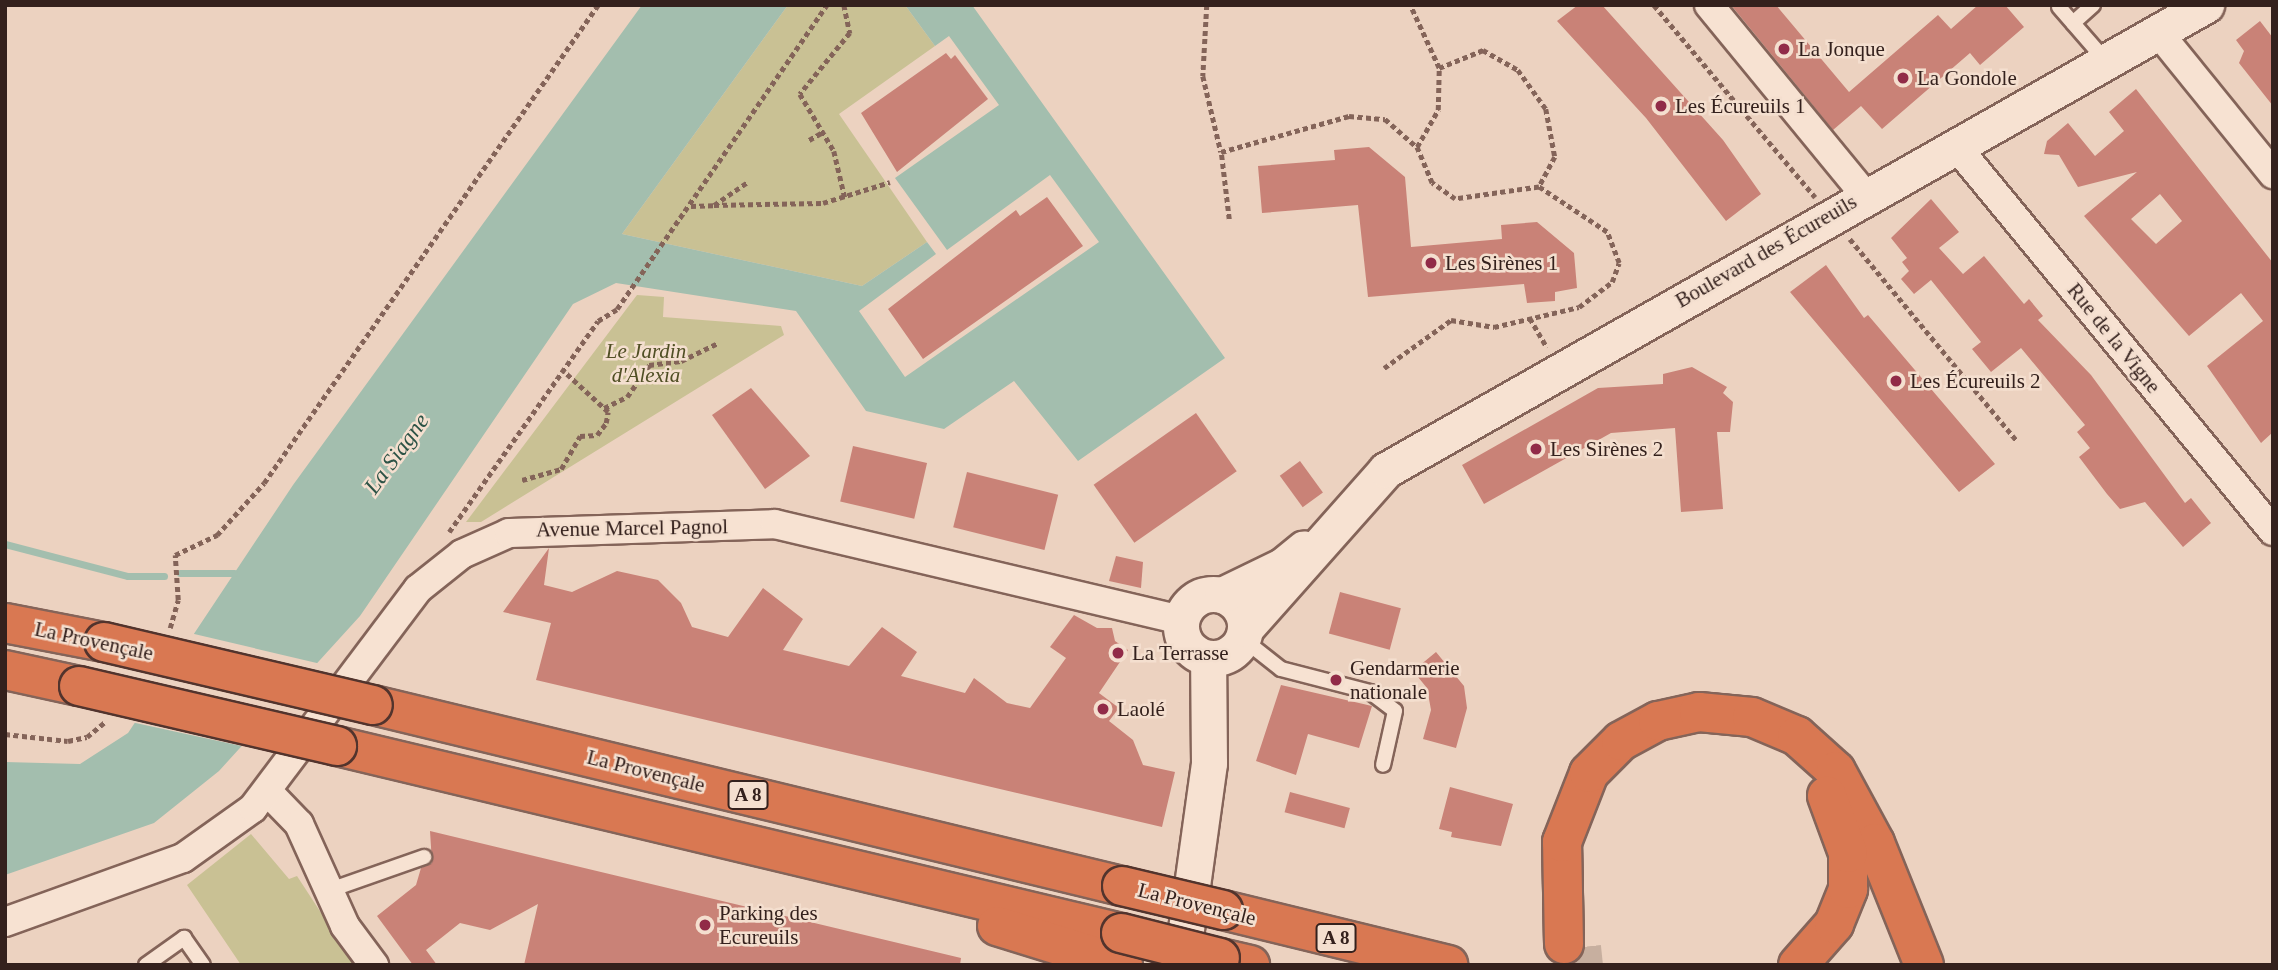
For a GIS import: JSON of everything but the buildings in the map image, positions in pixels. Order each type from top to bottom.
[{"type":"highway","name":"La Provençale","points":[[5,623],[104,642],[373,705],[1448,965]]},
{"type":"highway","name":"A 8","points":[[5,670],[79,685],[863,870],[1122,949],[1235,961]]},
{"type":"highway","points":[[1798,965],[1834,924],[1848,889],[1838,815],[1817,778],[1783,753],[1745,735],[1700,730],[1663,738],[1632,755],[1587,813],[1573,945],[1562,842],[1589,773],[1621,741],[1658,721],[1699,712],[1752,717],[1797,736],[1836,771],[1875,843],[1924,965]]},
{"type":"street","points":[[1710,5],[1865,195]]},
{"type":"street","name":"Boulevard des Écureuils","points":[[1244,634],[1342,517],[1386,470],[1865,195],[2206,5]]},
{"type":"street","points":[[2158,32],[2273,174]]},
{"type":"street","name":"Rue de la Vigne","points":[[1955,145],[2273,530]]},
{"type":"street","name":"Boulevard des Écureuils","points":[[1222,595],[1282,566],[1342,517]]},
{"type":"street","name":"Avenue Marcel Pagnol","points":[[5,922],[183,858],[269,793],[418,589],[462,554],[528,529],[775,524],[1182,620]]},
{"type":"street","points":[[1222,595],[1241,608],[1244,634],[1228,655],[1208,658],[1185,640],[1182,620],[1198,597],[1222,595]]},
{"type":"street","points":[[1181,965],[1209,762],[1208,658]]},
{"type":"street","points":[[269,793],[299,824],[327,891],[374,965]]},
{"type":"lane","points":[[2073,23],[2093,5]]},
{"type":"lane","points":[[2059,7],[2106,61]]},
{"type":"lane","points":[[1244,634],[1281,669],[1370,692],[1395,711],[1382,765]]},
{"type":"lane","points":[[327,891],[424,857]]},
{"type":"lane","points":[[146,965],[184,938],[203,965]]},
{"type":"path","points":[[167,632],[178,600],[175,555],[217,535],[264,483],[598,5]]},
{"type":"path","points":[[439,543],[562,370],[628,292],[827,5]]},
{"type":"path","points":[[844,5],[850,33],[800,94],[821,133],[834,150],[845,198]]},
{"type":"path","points":[[1207,5],[1203,76],[1221,152],[1229,219]]},
{"type":"path","points":[[1410,5],[1439,68],[1438,110],[1417,147]]},
{"type":"path","points":[[1439,68],[1483,50],[1518,70],[1546,109],[1555,157],[1539,187]]},
{"type":"path","points":[[1221,152],[1349,116],[1385,119],[1417,147],[1432,183],[1455,199],[1539,187],[1607,232],[1619,263],[1612,282],[1579,307],[1494,327],[1451,320],[1384,368]]},
{"type":"path","points":[[809,140],[821,133]]},
{"type":"path","points":[[714,205],[749,181]]},
{"type":"path","points":[[690,206],[780,206],[845,198],[890,182]]},
{"type":"path","points":[[1530,318],[1560,369]]},
{"type":"path","points":[[604,408],[627,397],[649,365],[681,361],[718,343]]},
{"type":"path","points":[[522,480],[561,469],[580,436],[597,435],[606,423],[604,408],[562,370]]},
{"type":"path","points":[[5,734],[68,741],[87,737],[110,716]]},
{"type":"green space","points":[[788,5],[905,5],[935,46],[839,114],[927,242],[862,286],[622,234]]},
{"type":"green space","name":"Le Jardin d'Alexia","points":[[637,295],[664,297],[663,317],[781,326],[784,335],[481,522],[466,522]]},
{"type":"green space","points":[[251,834],[289,879],[297,876],[355,965],[241,965],[187,885]]},
{"type":"water","name":"La Siagne","points":[[642,5],[788,5],[622,234],[862,286],[927,242],[936,254],[859,311],[905,377],[1099,242],[1050,175],[947,250],[895,178],[999,105],[949,36],[935,46],[905,5],[972,5],[1225,358],[1078,461],[1014,381],[944,429],[866,411],[796,311],[616,283],[573,304],[360,616],[219,771],[154,823],[5,875],[5,762],[80,764],[128,733],[293,485]]},
{"type":"pier","points":[[190,633],[321,664],[246,747],[131,722]]},
{"type":"waterway","points":[[5,544],[128,576],[164,576]]},
{"type":"waterway","points":[[180,573],[234,573]]},
{"type":"tunnel","points":[[1582,947],[1584,965]]},
{"type":"place","name":"La Jonque","points":[[1784,49]]},
{"type":"place","name":"La Gondole","points":[[1903,78]]},
{"type":"place","name":"Les Écureuils 1","points":[[1661,106]]},
{"type":"place","name":"Les Sirènes 1","points":[[1431,263]]},
{"type":"place","name":"Les Écureuils 2","points":[[1896,381]]},
{"type":"place","name":"Les Sirènes 2","points":[[1536,449]]},
{"type":"place","name":"La Terrasse","points":[[1118,653]]},
{"type":"place","name":"Gendarmerie nationale","points":[[1336,680]]},
{"type":"place","name":"Laolé","points":[[1103,709]]},
{"type":"place","name":"Parking des Ecureuils","points":[[705,925]]}]
